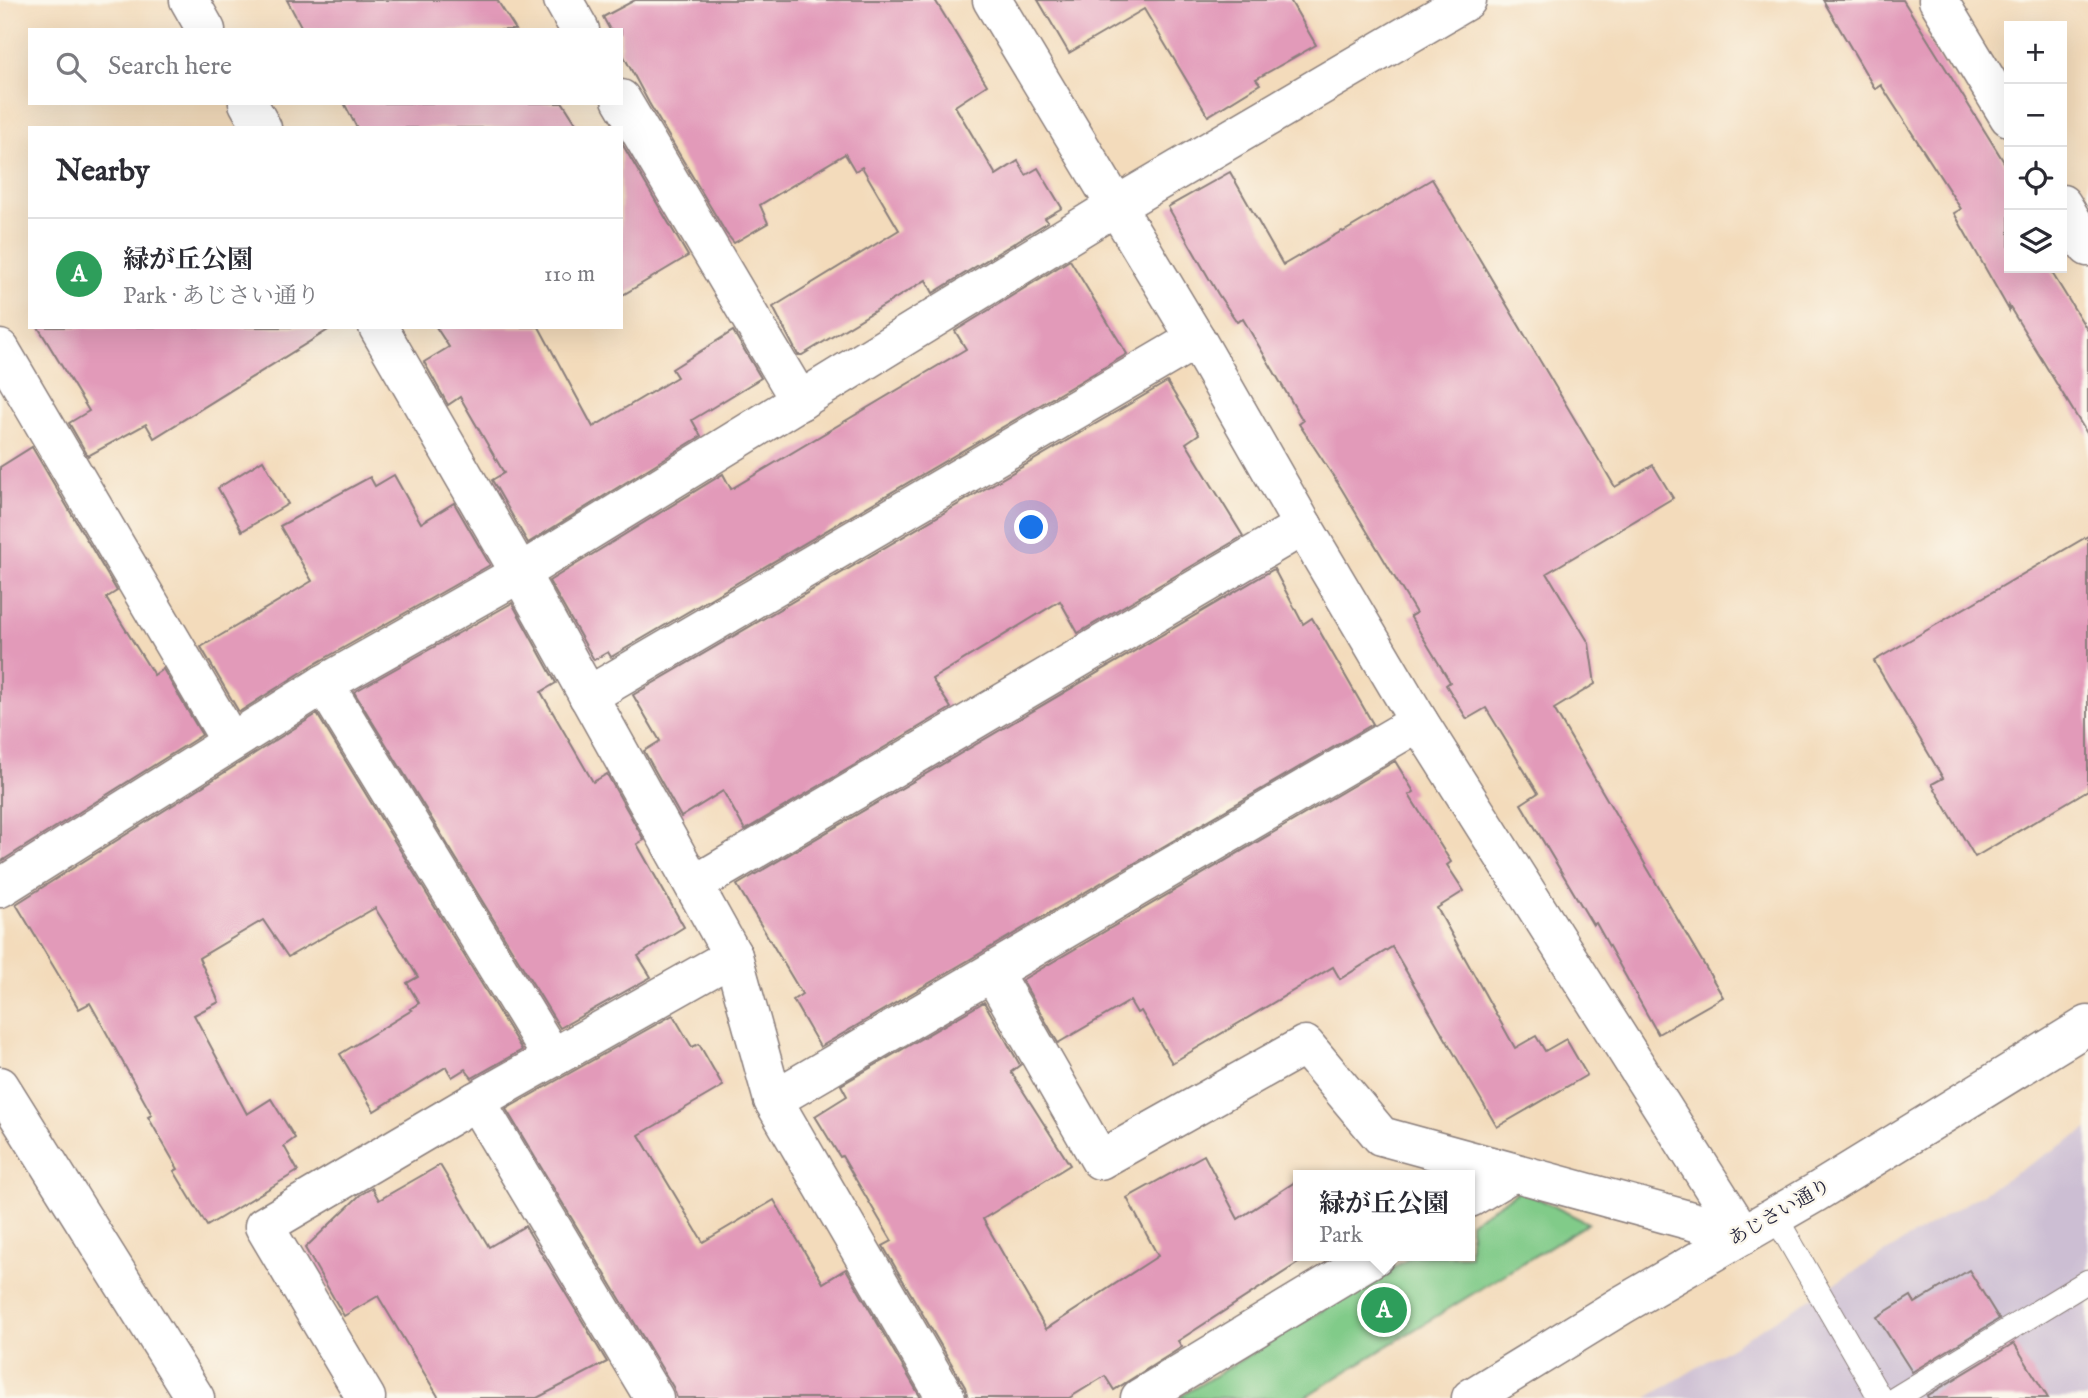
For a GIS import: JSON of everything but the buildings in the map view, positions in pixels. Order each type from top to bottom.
[{"type":"street","points":[[189,0],[205,28]]},
{"type":"street","points":[[563,0],[579,28]]},
{"type":"street","points":[[992,0],[1196,339],[1419,723],[1743,1235]]},
{"type":"street","points":[[0,888],[324,684],[520,573],[1116,206],[1467,0]]},
{"type":"street","points":[[1938,0],[2004,109]]},
{"type":"street","points":[[623,102],[800,401]]},
{"type":"street","points":[[249,105],[261,126]]},
{"type":"street","points":[[2067,201],[2088,189]]},
{"type":"street","points":[[2066,210],[2088,247]]},
{"type":"street","points":[[379,329],[520,573],[733,956],[773,1100],[946,1398]]},
{"type":"street","points":[[588,696],[1196,339]]},
{"type":"street","points":[[0,349],[231,742]]},
{"type":"street","points":[[694,885],[1303,526]]},
{"type":"street","points":[[324,684],[552,1058]]},
{"type":"street","points":[[773,1100],[1419,723]]},
{"type":"street","points":[[366,1398],[264,1226],[476,1101],[733,956]]},
{"type":"street","points":[[993,974],[1100,1160],[1305,1045],[1381,1136],[1743,1235]]},
{"type":"street","name":"あじさい通り","points":[[1471,1398],[2088,1026]]},
{"type":"street","points":[[0,1086],[195,1398]]},
{"type":"street","points":[[476,1101],[654,1398]]},
{"type":"street","points":[[1475,1195],[1512,1173]]},
{"type":"street","points":[[1140,1398],[1367,1261]]},
{"type":"lane","points":[[1775,1216],[1880,1398]]},
{"type":"lane","points":[[1896,1398],[2088,1281]]},
{"type":"shaded area","points":[[2088,1129],[2088,1398],[1647,1398]]},
{"type":"green space","points":[[1521,1190],[1588,1223],[1303,1398],[1178,1398],[1405,1261],[1475,1261],[1475,1219]]},
{"type":"place","name":"緑が丘公園","points":[[1384,1310]]}]
